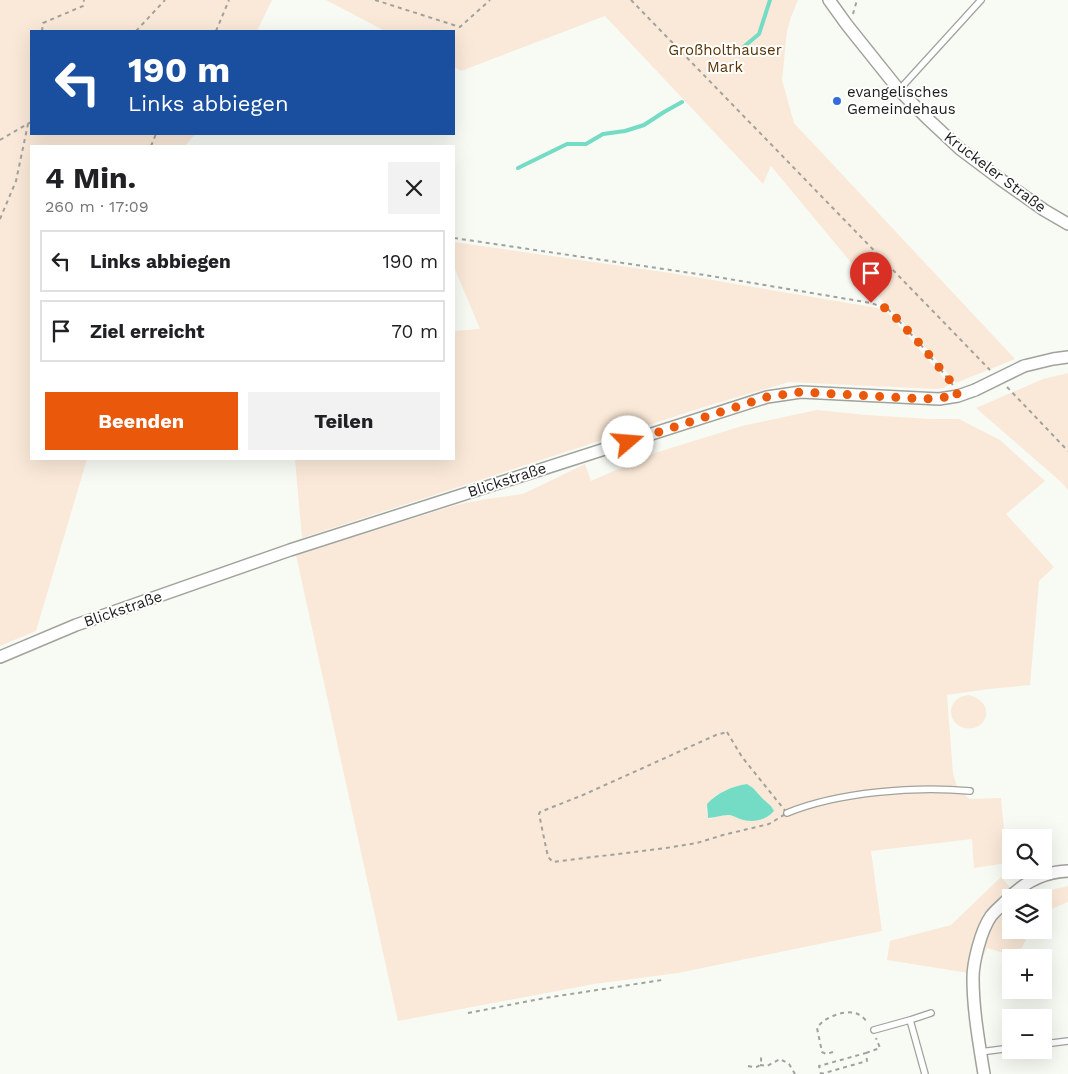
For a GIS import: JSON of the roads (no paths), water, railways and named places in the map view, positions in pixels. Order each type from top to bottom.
[{"type":"street","name":"Kruckeler Straße","points":[[829,0],[899,90],[929,120],[960,148],[1044,210],[1068,224]]},
{"type":"street","name":"Blickstraße","points":[[0,657],[76,625],[290,550],[767,397],[801,392],[925,399],[958,396],[975,390],[1024,366],[1068,357]]},
{"type":"street","points":[[984,1074],[976,1023],[973,978],[982,936],[992,916],[1023,884],[1052,873],[1068,871]]},
{"type":"lane","points":[[899,90],[981,0]]},
{"type":"lane","points":[[787,813],[802,807],[841,798],[879,792],[950,789],[970,791]]},
{"type":"lane","points":[[874,1030],[931,1013]]},
{"type":"lane","points":[[910,1020],[925,1074]]},
{"type":"lane","points":[[1052,1043],[1068,1041]]},
{"type":"lane","points":[[980,1052],[1002,1049]]},
{"type":"waterway","points":[[741,49],[759,34],[770,0]]},
{"type":"waterway","points":[[518,168],[567,144],[586,144],[603,134],[625,131],[644,125],[682,102]]},
{"type":"place","name":"evangelisches Gemeindehaus","points":[[837,101]]},
{"type":"park label","name":"Großholthauser Mark","points":[[725,58]]}]
